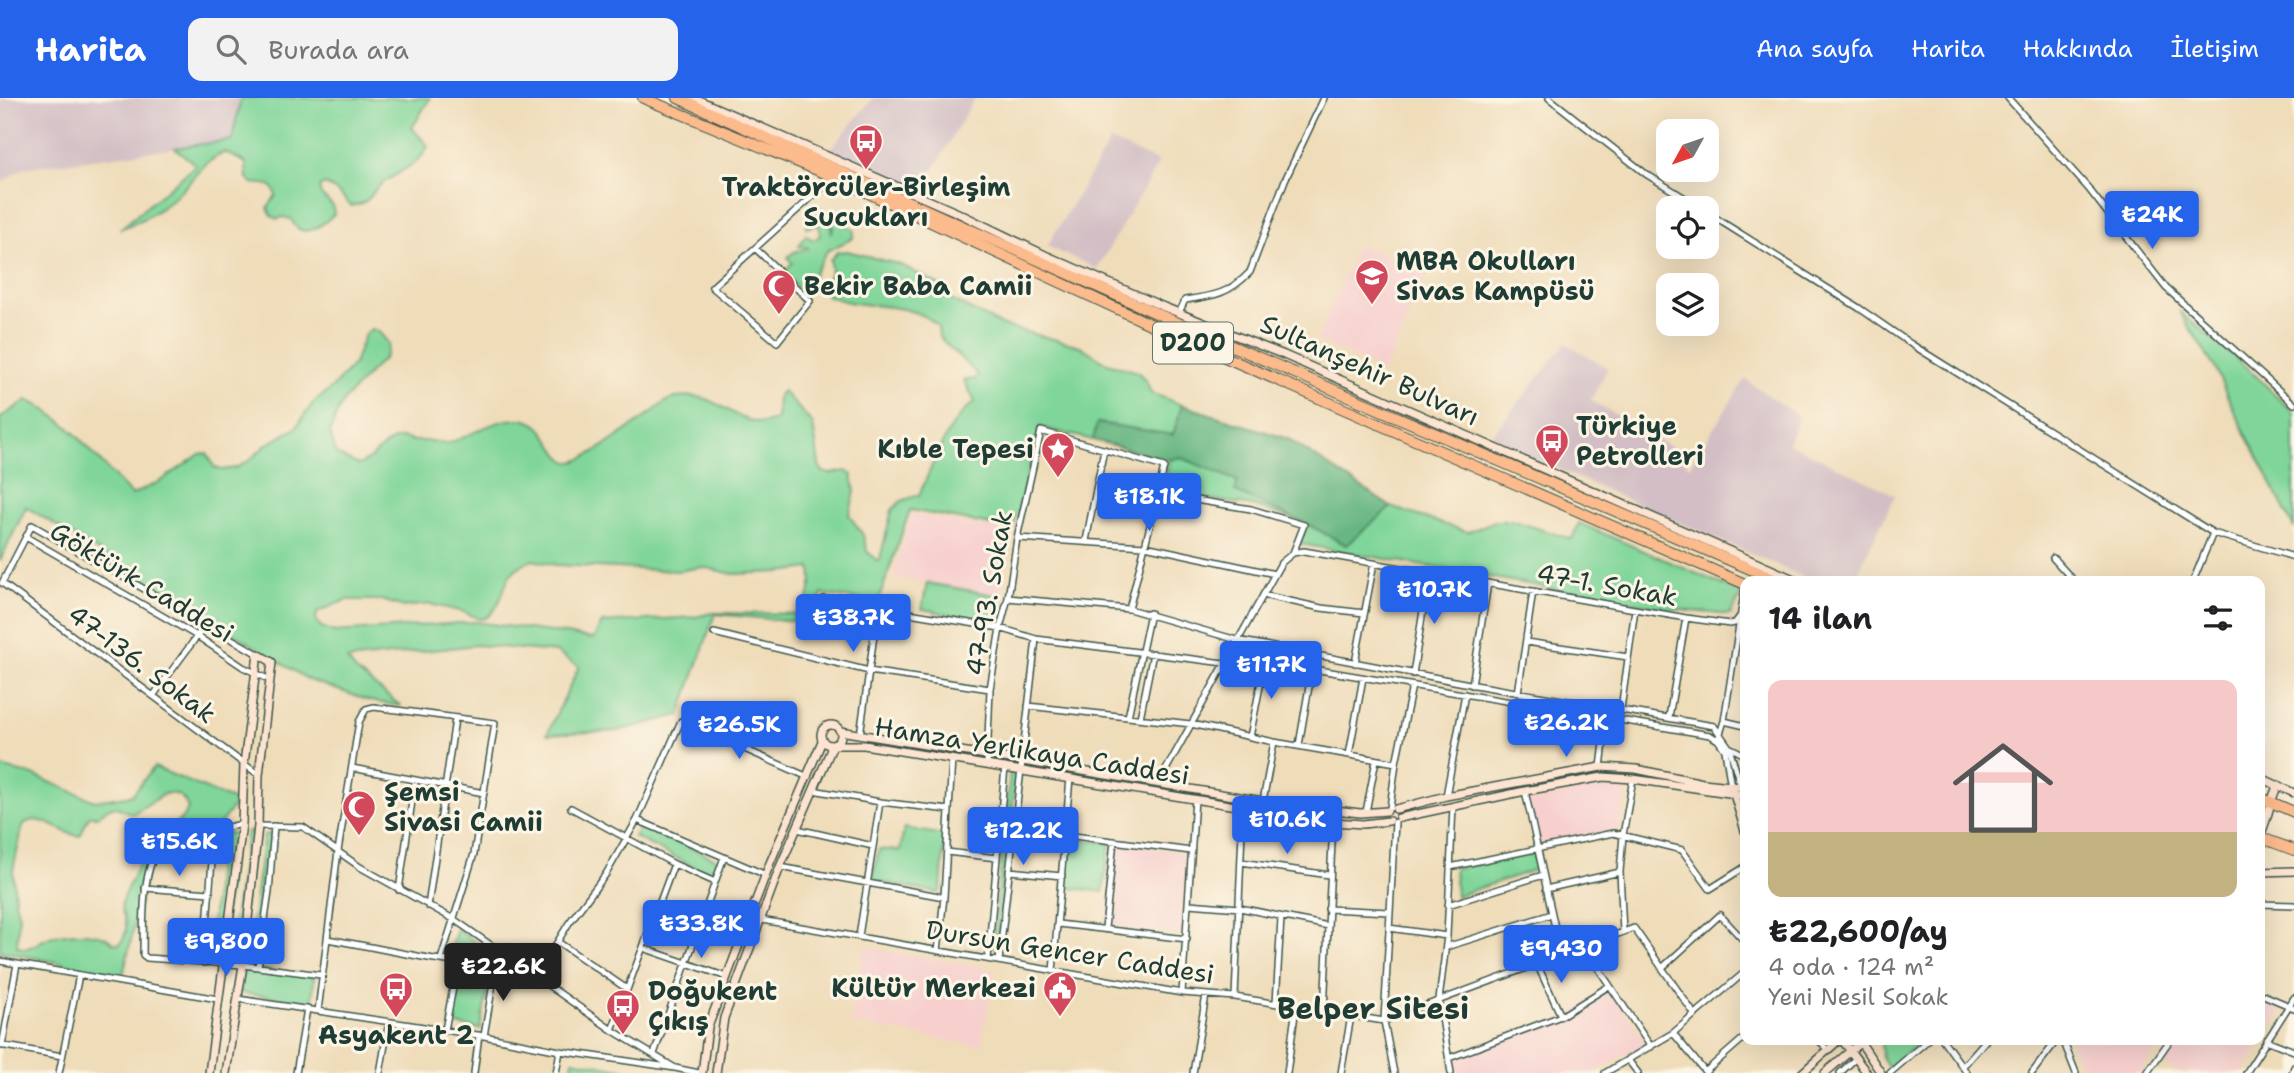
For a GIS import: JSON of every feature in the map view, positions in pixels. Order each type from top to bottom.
[{"type":"highway","name":"Sultanşehir Bulvarı","points":[[643,98],[834,177],[1165,331],[1740,584]]},
{"type":"highway","name":"Sultanşehir Bulvarı","points":[[678,98],[1169,319],[1766,576]]},
{"type":"highway","points":[[2265,800],[2294,812]]},
{"type":"highway","points":[[2265,839],[2294,850]]},
{"type":"street","name":"Sultanşehir Bulvarı","points":[[694,98],[958,213],[1045,255],[1296,360],[1787,576]]},
{"type":"street","points":[[1179,313],[1185,300],[1219,295],[1239,284],[1250,272],[1285,180],[1324,98]]},
{"type":"street","points":[[1549,98],[1646,174],[1682,196]]},
{"type":"street","points":[[2008,98],[2088,188],[2166,288],[2294,404]]},
{"type":"street","points":[[755,248],[810,301],[777,342],[712,287],[755,248],[834,177]]},
{"type":"street","points":[[1719,220],[2213,533],[2294,556]]},
{"type":"street","name":"47-93. Sokak","points":[[987,760],[990,689],[1000,628],[1041,431],[1104,449]]},
{"type":"street","points":[[1086,541],[1104,449],[1164,467],[1129,609]]},
{"type":"street","points":[[1158,494],[1251,509],[1304,525],[1293,553],[1281,563],[1158,784]]},
{"type":"street","name":"Göktürk Caddesi","points":[[32,525],[206,624],[272,662],[270,680],[26,537],[32,525]]},
{"type":"street","points":[[2195,576],[2213,533]]},
{"type":"street","name":"47-136. Sokak","points":[[26,537],[2,583],[260,775]]},
{"type":"street","points":[[1017,538],[1145,546],[1275,574]]},
{"type":"street","name":"47-1. Sokak","points":[[1293,553],[1304,551],[1686,618],[1730,624],[1740,619]]},
{"type":"street","points":[[2053,558],[2069,576]]},
{"type":"street","points":[[1354,663],[1374,564]]},
{"type":"street","points":[[1413,674],[1429,573]]},
{"type":"street","points":[[1472,685],[1488,583]]},
{"type":"street","points":[[1518,693],[1534,591]]},
{"type":"street","points":[[1264,595],[1321,608],[1364,613]]},
{"type":"street","points":[[1008,597],[1129,609],[1237,640],[1472,685],[1714,726],[1730,747],[1740,781]]},
{"type":"street","points":[[824,599],[1000,628],[1035,639],[1224,663]]},
{"type":"street","points":[[860,735],[878,607]]},
{"type":"street","points":[[1621,709],[1634,609]]},
{"type":"street","points":[[1128,717],[1150,613]]},
{"type":"street","points":[[1669,717],[1686,618]]},
{"type":"street","points":[[153,696],[206,624]]},
{"type":"street","points":[[713,633],[869,671],[990,689]]},
{"type":"street","points":[[1718,740],[1740,633]]},
{"type":"street","points":[[999,961],[1035,639]]},
{"type":"street","points":[[1526,642],[1628,657]]},
{"type":"street","points":[[209,1073],[242,824],[244,764],[258,653]]},
{"type":"street","points":[[1140,718],[1153,653]]},
{"type":"street","points":[[1230,653],[1710,735],[1718,740],[1725,750],[1732,791],[1740,816]]},
{"type":"street","points":[[1251,737],[1265,661]]},
{"type":"street","points":[[1299,746],[1312,669]]},
{"type":"street","points":[[1349,755],[1363,677]]},
{"type":"street","points":[[226,1073],[243,965],[270,680]]},
{"type":"street","points":[[1394,820],[1386,817],[1391,809],[1396,763],[1412,686]]},
{"type":"street","points":[[1446,796],[1465,694]]},
{"type":"street","points":[[1028,706],[1191,724],[1274,742],[1396,763]]},
{"type":"street","points":[[318,1011],[338,851],[359,722],[366,709],[374,707],[495,723],[474,854],[441,958]]},
{"type":"street","points":[[428,906],[455,719]]},
{"type":"street","points":[[1601,767],[1607,719]]},
{"type":"street","points":[[536,977],[569,923],[606,874],[627,838],[681,721],[808,778]]},
{"type":"street","points":[[1724,721],[1740,725]]},
{"type":"street","points":[[238,999],[445,1030],[700,1073],[708,1027],[727,977],[766,875],[808,778],[822,741],[820,733],[825,726],[833,724],[840,731],[840,738],[813,790],[759,921],[724,1018],[716,1073]]},
{"type":"street","name":"Hamza Yerlikaya Caddesi","points":[[840,731],[1022,766],[1263,801],[1366,812],[1601,767],[1636,769],[1732,791]]},
{"type":"street","points":[[822,741],[834,745]]},
{"type":"street","points":[[1263,801],[1274,742]]},
{"type":"street","name":"Hamza Yerlikaya Caddesi","points":[[834,745],[864,745],[952,758],[987,760],[1005,767],[1022,766],[1070,778],[1333,822],[1363,824],[1602,777],[1732,791],[1740,789]]},
{"type":"street","points":[[1730,747],[1740,752]]},
{"type":"street","points":[[938,951],[952,758]]},
{"type":"street","points":[[1366,812],[1376,760]]},
{"type":"street","points":[[988,959],[1005,767]]},
{"type":"street","points":[[352,768],[484,793]]},
{"type":"street","points":[[1054,971],[1070,778]]},
{"type":"street","points":[[1623,932],[1620,872],[1623,835],[1633,779]]},
{"type":"street","points":[[2265,780],[2294,793]]},
{"type":"street","points":[[399,890],[415,781]]},
{"type":"street","points":[[2265,824],[2270,802],[2278,785]]},
{"type":"street","points":[[813,790],[880,802],[949,810]]},
{"type":"street","points":[[1525,791],[1561,955]]},
{"type":"street","points":[[1182,993],[1195,799]]},
{"type":"street","points":[[859,936],[880,802]]},
{"type":"street","points":[[1451,1073],[1439,1000],[1447,936],[1453,806]]},
{"type":"street","points":[[1235,997],[1243,807]]},
{"type":"street","points":[[571,808],[674,864],[715,882]]},
{"type":"street","points":[[1391,809],[1399,813],[1394,820],[1384,1021],[1394,1073]]},
{"type":"street","points":[[637,820],[766,875]]},
{"type":"street","points":[[1324,1010],[1333,822]]},
{"type":"street","points":[[204,963],[214,836],[219,829],[242,824],[303,827],[399,890],[454,920],[612,1030],[676,1068]]},
{"type":"street","points":[[258,967],[269,892],[274,826]]},
{"type":"street","points":[[797,829],[873,846]]},
{"type":"street","points":[[1450,867],[1613,832],[1682,850],[1710,889],[1740,870]]},
{"type":"street","points":[[1066,835],[1191,851]]},
{"type":"street","points":[[1105,928],[1114,841]]},
{"type":"street","points":[[213,848],[162,844],[156,851],[145,888],[144,955],[147,958],[243,965],[321,975]]},
{"type":"street","points":[[947,852],[997,858]]},
{"type":"street","points":[[654,1054],[724,857]]},
{"type":"street","points":[[1241,862],[1329,875]]},
{"type":"street","points":[[612,1030],[674,864]]},
{"type":"street","points":[[780,867],[944,897]]},
{"type":"street","points":[[2265,872],[2294,870]]},
{"type":"street","points":[[1009,871],[1062,876]]},
{"type":"street","points":[[1546,889],[1620,872]]},
{"type":"street","points":[[1448,905],[1543,875]]},
{"type":"street","points":[[145,888],[210,893]]},
{"type":"street","points":[[1189,904],[1240,908],[1328,926]]},
{"type":"street","points":[[2265,904],[2294,905]]},
{"type":"street","points":[[1328,909],[1390,912]]},
{"type":"street","points":[[1446,947],[1552,914]]},
{"type":"street","points":[[1662,968],[1720,915],[1740,937]]},
{"type":"street","name":"Dursun Gencer Caddesi","points":[[750,918],[1182,993],[1235,997],[1384,1021]]},
{"type":"street","points":[[1276,1003],[1281,918]]},
{"type":"street","points":[[1058,924],[1187,939]]},
{"type":"street","points":[[1389,928],[1447,936]]},
{"type":"street","points":[[1384,1021],[1634,928],[1695,1015]]},
{"type":"street","points":[[327,939],[458,961],[519,966]]},
{"type":"street","points":[[558,942],[627,989]]},
{"type":"street","points":[[1584,947],[1651,1047]]},
{"type":"street","points":[[643,948],[727,977]]},
{"type":"street","points":[[0,961],[218,999]]},
{"type":"street","points":[[445,1030],[458,961]]},
{"type":"street","points":[[17,964],[1,1045],[62,1056]]},
{"type":"street","points":[[1537,964],[1561,1016]]},
{"type":"street","points":[[474,1073],[496,966]]},
{"type":"street","points":[[59,1073],[79,975]]},
{"type":"street","points":[[1605,1073],[1673,1033],[1740,976]]},
{"type":"street","points":[[1449,1058],[1561,1016],[1609,986]]},
{"type":"street","points":[[1192,1073],[1206,995]]},
{"type":"street","points":[[2265,996],[2292,1007]]},
{"type":"street","points":[[2294,998],[2292,1007],[2266,1040],[2294,1051]]},
{"type":"street","points":[[1287,1073],[1296,1007]]},
{"type":"street","points":[[296,1073],[306,1009]]},
{"type":"street","points":[[1342,1073],[1351,1016]]},
{"type":"street","points":[[380,1073],[389,1022]]},
{"type":"street","points":[[1673,1033],[1706,1073],[1740,1042]]},
{"type":"street","points":[[1823,1045],[1827,1050]]},
{"type":"street","points":[[1802,1073],[1834,1045]]},
{"type":"street","points":[[1844,1045],[1867,1073]]},
{"type":"street","points":[[1825,1073],[1855,1045]]},
{"type":"street","points":[[1863,1045],[1881,1073]]},
{"type":"street","points":[[1889,1073],[1922,1045]]},
{"type":"street","points":[[1947,1045],[1967,1073]]},
{"type":"street","points":[[1963,1066],[1982,1045]]},
{"type":"street","points":[[2032,1073],[2053,1045]]},
{"type":"street","points":[[2065,1045],[2076,1073]]},
{"type":"street","points":[[2147,1073],[2167,1045]]},
{"type":"street","points":[[2246,1073],[2263,1045]]},
{"type":"street","points":[[556,1073],[559,1051]]},
{"type":"street","points":[[1840,1073],[1855,1059]]},
{"type":"street","points":[[1628,1060],[1638,1073]]},
{"type":"street","points":[[640,1073],[643,1064]]},
{"type":"street","points":[[2292,1073],[2294,1068]]},
{"type":"shaded area","points":[[0,98],[241,98],[232,141],[24,168],[0,184]]},
{"type":"shaded area","points":[[873,98],[975,98],[923,188],[829,151]]},
{"type":"shaded area","points":[[1110,141],[1159,162],[1097,269],[1047,246]]},
{"type":"shaded area","name":"MBA Okulları Sivas Kampüsü","points":[[1358,244],[1427,273],[1384,372],[1317,340]]},
{"type":"shaded area","points":[[1566,343],[1608,368],[1591,400],[1678,452],[1689,467],[1745,379],[1799,417],[1788,443],[1895,495],[1856,576],[1802,576],[1489,439]]},
{"type":"shaded area","points":[[912,514],[1010,532],[1001,596],[892,577]]},
{"type":"shaded area","points":[[1627,784],[1619,830],[1538,844],[1526,796],[1565,788],[1566,792]]},
{"type":"shaded area","points":[[1117,843],[1186,853],[1182,935],[1106,924]]},
{"type":"shaded area","points":[[864,947],[994,970],[981,1046],[851,1023]]},
{"type":"shaded area","points":[[1608,987],[1646,1043],[1593,1073],[1455,1073],[1451,1059],[1562,1019]]},
{"type":"shaded area","points":[[2265,999],[2280,1004],[2282,1010],[2265,1037]]},
{"type":"shaded area","points":[[2073,1045],[2158,1045],[2141,1073],[2085,1073]]},
{"type":"shaded area","points":[[2171,1045],[2260,1045],[2242,1073],[2180,1073],[2160,1061]]},
{"type":"green space","points":[[241,98],[430,98],[412,128],[428,146],[418,159],[383,183],[361,204],[351,206],[339,193],[325,184],[319,187],[321,195],[333,206],[334,214],[312,230],[300,230],[291,219],[277,219],[271,215],[268,208],[276,195],[273,188],[267,184],[252,183],[247,178],[246,163],[225,152],[206,164],[162,207],[146,218],[120,229],[196,165],[175,148],[232,140]]},
{"type":"green space","points":[[815,205],[854,230],[853,238],[827,251],[803,292],[783,274],[792,263],[788,257],[794,252],[809,248],[799,246],[806,235],[813,240],[820,236],[817,225],[822,217],[831,226],[831,233],[834,227],[823,215],[812,212]]},
{"type":"green space","points":[[810,215],[820,217],[817,225],[806,228]]},
{"type":"green space","points":[[847,251],[901,265],[945,288],[945,297],[1003,326],[1080,346],[1107,363],[1138,372],[1151,393],[1182,405],[1173,435],[1098,423],[1093,440],[1040,427],[1013,529],[910,510],[878,602],[822,594],[813,623],[715,614],[680,715],[617,731],[547,734],[579,667],[556,652],[476,645],[347,660],[356,671],[401,706],[370,701],[309,680],[26,507],[0,561],[0,418],[27,400],[58,418],[132,495],[161,481],[200,454],[207,453],[214,467],[221,470],[236,468],[250,460],[267,444],[295,429],[313,403],[332,388],[354,364],[365,334],[372,329],[379,332],[389,344],[385,357],[346,398],[330,432],[336,454],[358,465],[384,446],[401,438],[446,444],[490,426],[517,419],[536,424],[563,458],[569,462],[576,461],[618,437],[668,400],[683,396],[707,399],[748,420],[762,423],[777,419],[778,396],[783,391],[813,424],[819,465],[823,472],[830,474],[846,471],[852,475],[855,492],[849,515],[863,535],[867,551],[877,561],[880,559],[892,510],[901,501],[919,495],[948,432],[975,402],[964,380],[975,379],[978,375],[939,337],[938,326],[929,319],[887,306],[827,296],[823,286],[831,271],[830,260],[837,252]],"holes":[[[533,560],[556,565],[678,571],[702,567],[733,574],[811,568],[812,580],[805,614],[712,613],[695,617],[602,623],[593,639],[475,622],[335,632],[321,627],[316,620],[317,612],[346,600],[381,600],[404,607],[430,604],[464,612],[479,619],[486,618],[499,602],[508,579],[521,565]]]},
{"type":"green space","points":[[2179,311],[2253,373],[2294,413],[2294,528],[2215,368]]},
{"type":"green space","points":[[1182,405],[1288,439],[1391,507],[1346,545],[1235,491],[1238,481],[1180,457],[1169,460],[1093,440],[1097,423],[1173,435]]},
{"type":"green space","points":[[1180,457],[1238,481],[1346,544],[1391,507],[1468,532],[1495,521],[1514,521],[1572,539],[1579,523],[1740,592],[1740,597],[1730,615],[1671,609],[1300,544],[1306,523],[1253,506],[1163,492],[1169,460]]},
{"type":"green space","points":[[927,583],[1001,596],[998,616],[991,622],[922,609]]},
{"type":"green space","points":[[0,767],[33,775],[95,801],[132,795],[154,767],[237,802],[207,840],[154,840],[123,975],[0,951]],"holes":[[[166,793],[183,799],[188,809],[177,823],[146,841],[143,846],[122,902],[126,930],[120,944],[94,934],[77,933],[50,937],[24,949],[17,946],[19,916],[13,870],[23,825],[36,820],[80,836],[89,816],[97,816],[113,807],[132,814]]]},
{"type":"green space","points":[[1010,772],[1016,772],[998,947],[993,947]]},
{"type":"green space","points":[[640,826],[717,859],[711,875],[634,837]]},
{"type":"green space","points":[[904,828],[945,835],[941,890],[938,893],[877,881],[873,877],[879,849],[900,851]]},
{"type":"green space","points":[[255,831],[237,956],[229,954],[247,832]]},
{"type":"green space","points":[[224,833],[235,833],[219,961],[209,961],[219,838]]},
{"type":"green space","points":[[271,834],[254,962],[247,960],[264,835]]},
{"type":"green space","points":[[1069,838],[1110,843],[1103,892],[1063,887]]},
{"type":"green space","points":[[1533,854],[1537,869],[1456,896],[1454,869]]},
{"type":"green space","points":[[457,929],[500,960],[498,962],[448,955]]},
{"type":"green space","points":[[461,963],[492,969],[480,1029],[450,1024]]},
{"type":"green space","points":[[244,966],[314,977],[312,1002],[240,993]]},
{"type":"green space","points":[[1881,1045],[1916,1045],[1889,1069],[1882,1058]]},
{"type":"green space","points":[[573,1060],[637,1072],[571,1073]]},
{"type":"place","name":"Traktörcüler-Birleşim Sucukları","points":[[866,171]]},
{"type":"place","name":"MBA Okulları Sivas Kampüsü","points":[[1372,306]]},
{"type":"place","name":"Bekir Baba Camii","points":[[779,316]]},
{"type":"place","name":"Türkiye Petrolleri","points":[[1552,471]]},
{"type":"place","name":"Kıble Tepesi","points":[[1058,479]]},
{"type":"place","name":"Şemsi Sivasi Camii","points":[[359,837]]},
{"type":"place","name":"Kültür Merkezi","points":[[1060,1018]]},
{"type":"place","name":"Asyakent 2","points":[[396,1019]]},
{"type":"place","name":"Doğukent Çıkış","points":[[623,1036]]},
{"type":"district","name":"Belper Sitesi","points":[[1373,1009]]}]
